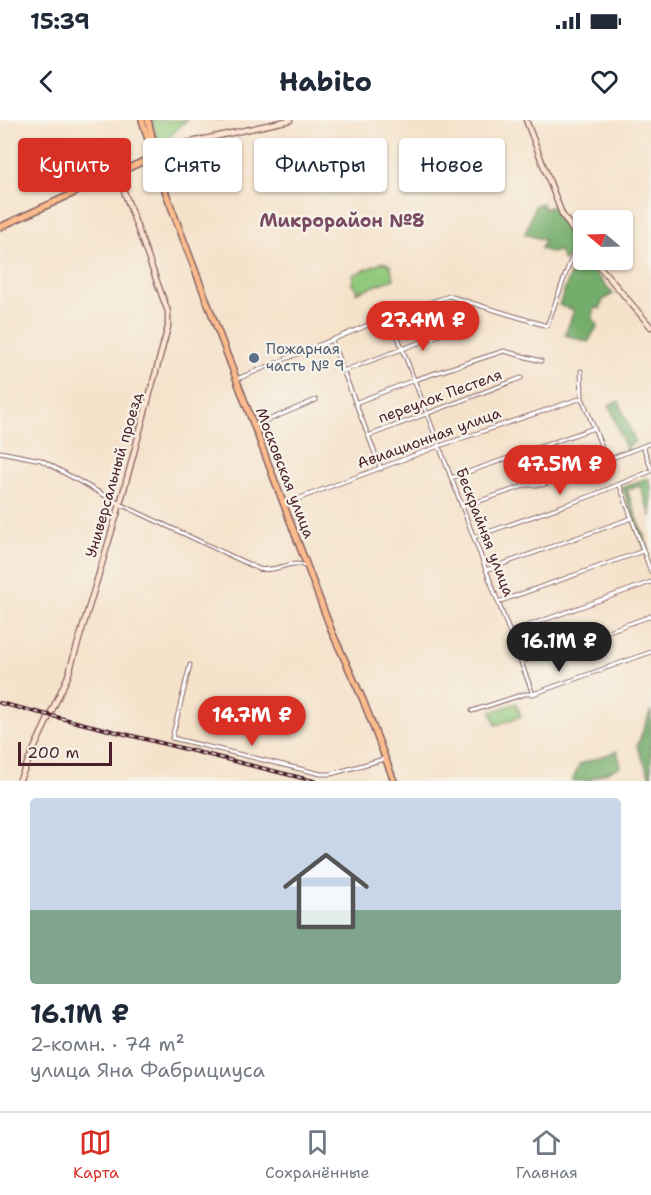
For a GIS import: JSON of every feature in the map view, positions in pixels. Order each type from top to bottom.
[{"type":"main road","points":[[142,120],[148,138]]},
{"type":"main road","points":[[148,120],[152,138]]},
{"type":"main road","points":[[0,227],[74,192]]},
{"type":"main road","name":"Московская улица","points":[[166,192],[308,568],[394,781]]},
{"type":"street","points":[[217,120],[222,120]]},
{"type":"street","points":[[209,138],[290,120]]},
{"type":"street","points":[[526,120],[555,198],[573,231]]},
{"type":"street","name":"Универсальный проезд","points":[[19,781],[68,676],[120,504],[168,327],[168,312],[124,192]]},
{"type":"street","points":[[237,379],[390,316],[449,296],[547,326],[573,258]]},
{"type":"street","points":[[603,270],[651,327]]},
{"type":"street","points":[[343,371],[464,326],[471,303]]},
{"type":"street","name":"Бескрайняя улица","points":[[390,316],[533,694]]},
{"type":"street","points":[[332,339],[381,469]]},
{"type":"street","points":[[355,403],[414,380],[504,351],[541,361]]},
{"type":"street","points":[[581,371],[582,398],[607,460]]},
{"type":"street","name":"переулок Пестеля","points":[[368,436],[521,378]]},
{"type":"street","name":"Авиационная улица","points":[[284,504],[439,446],[582,398]]},
{"type":"street","points":[[254,426],[316,400]]},
{"type":"street","points":[[451,478],[594,428]]},
{"type":"street","points":[[462,507],[527,485],[542,485],[651,443]]},
{"type":"street","points":[[474,537],[620,485],[651,469],[643,446]]},
{"type":"street","points":[[0,452],[41,460],[120,504],[259,569],[270,572],[294,564],[303,554]]},
{"type":"street","points":[[620,485],[651,572]]},
{"type":"street","points":[[486,570],[632,518]]},
{"type":"street","points":[[498,602],[643,551]]},
{"type":"street","points":[[294,564],[308,568]]},
{"type":"street","points":[[510,632],[651,582]]},
{"type":"street","points":[[521,662],[651,616]]},
{"type":"street","points":[[472,711],[524,694],[533,694],[651,652]]},
{"type":"street","points":[[190,665],[172,738],[321,774],[331,774],[386,759]]},
{"type":"green space","points":[[151,120],[188,120],[169,138],[157,138]]},
{"type":"green space","points":[[542,203],[544,209],[553,206],[572,242],[572,254],[564,261],[558,250],[553,253],[541,249],[544,240],[525,234],[535,205]]},
{"type":"green space","points":[[383,262],[390,265],[394,279],[355,293],[358,290],[352,284],[353,275]]},
{"type":"green space","points":[[573,267],[573,270],[593,270],[613,294],[603,300],[600,309],[595,307],[592,318],[598,325],[588,342],[565,335],[574,310],[559,305]]},
{"type":"green space","points":[[619,401],[635,441],[626,449],[609,405]]},
{"type":"green space","points":[[648,478],[651,486],[651,517],[640,486],[627,490],[648,548],[645,549],[622,487]]},
{"type":"green space","points":[[516,703],[521,716],[496,725],[491,712]]},
{"type":"green space","points":[[651,710],[651,779],[637,746]]},
{"type":"green space","points":[[617,751],[621,766],[591,781],[572,781],[580,764]]},
{"type":"railway","points":[[0,703],[314,781]]},
{"type":"place","name":"Пожарная часть № 9","points":[[254,358]]},
{"type":"district","name":"Микрорайон №8","points":[[342,221]]}]
